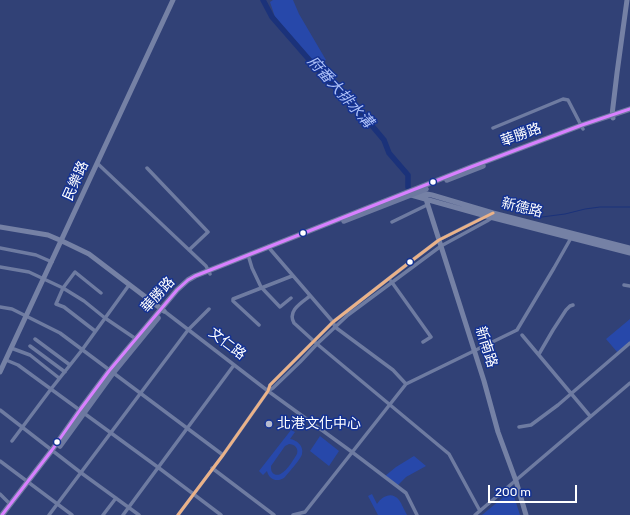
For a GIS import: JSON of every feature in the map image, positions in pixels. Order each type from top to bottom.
[{"type":"main road","name":"民樂路","points":[[0,372],[173,0]]},
{"type":"main road","points":[[612,117],[627,0]]},
{"type":"main road","name":"華勝路","points":[[612,117],[630,109]]},
{"type":"main road","name":"華勝路","points":[[6,515],[54,452],[111,372],[162,310],[189,283],[210,272],[410,193],[422,192],[582,127],[630,112]]},
{"type":"main road","name":"新德路","points":[[410,193],[422,192],[493,215],[630,248]]},
{"type":"main road","name":"新德路","points":[[422,192],[486,216],[493,215]]},
{"type":"main road","name":"新南路","points":[[422,192],[440,243],[484,381],[498,432],[516,481],[526,515]]},
{"type":"main road","name":"文仁路","points":[[0,228],[48,235],[62,240],[89,254],[162,310]]},
{"type":"main road","name":"新德路","points":[[572,235],[630,253]]},
{"type":"main road","name":"華勝路","points":[[210,272],[249,258],[270,248]]},
{"type":"main road","name":"華勝路","points":[[2,515],[29,483]]},
{"type":"street","points":[[493,128],[564,98],[568,100],[582,127]]},
{"type":"street","points":[[97,163],[190,250],[210,272]]},
{"type":"street","points":[[147,168],[208,232],[190,250]]},
{"type":"street","points":[[392,222],[427,205]]},
{"type":"street","points":[[315,343],[348,315],[440,243],[487,222],[493,215]]},
{"type":"street","points":[[178,515],[268,391],[300,362],[333,322],[389,278],[440,243],[486,216]]},
{"type":"street","points":[[292,515],[306,514],[352,452],[406,384],[517,330],[572,235]]},
{"type":"street","points":[[0,248],[36,255],[52,262]]},
{"type":"street","points":[[270,248],[292,276],[333,322],[335,327],[393,370],[406,384]]},
{"type":"street","points":[[249,258],[252,268],[262,287],[280,307],[292,298]]},
{"type":"street","points":[[0,267],[29,272],[63,288],[84,301],[105,318],[137,340]]},
{"type":"street","points":[[95,331],[64,307],[56,304],[63,288],[75,272],[101,293]]},
{"type":"street","points":[[260,325],[233,301],[233,299],[292,276]]},
{"type":"street","points":[[389,278],[431,337],[423,342]]},
{"type":"street","points":[[12,441],[82,350],[129,285]]},
{"type":"street","points":[[624,285],[630,286]]},
{"type":"street","points":[[310,296],[293,310],[292,319],[294,323],[315,343],[449,454],[480,511]]},
{"type":"street","points":[[539,354],[566,310],[570,306],[573,306]]},
{"type":"street","points":[[0,307],[26,316],[60,333],[222,455]]},
{"type":"street","points":[[49,515],[188,330],[209,309]]},
{"type":"street","name":"文仁路","points":[[162,310],[406,493],[417,515]]},
{"type":"street","points":[[522,335],[590,416]]},
{"type":"street","points":[[35,339],[70,364]]},
{"type":"street","points":[[519,427],[531,425],[558,405],[630,343]]},
{"type":"street","points":[[30,346],[65,372]]},
{"type":"street","points":[[11,348],[30,355],[59,378]]},
{"type":"street","points":[[6,360],[18,365],[82,411],[221,515]]},
{"type":"street","points":[[123,515],[234,365]]},
{"type":"street","points":[[476,515],[630,383]]},
{"type":"street","points":[[0,410],[80,472],[139,515]]},
{"type":"street","points":[[0,461],[72,515]]},
{"type":"street","points":[[212,468],[274,515]]},
{"type":"street","points":[[0,494],[10,504]]},
{"type":"street","points":[[103,515],[116,498]]},
{"type":"shaded area","points":[[273,0],[293,0],[299,14],[326,60],[317,64],[304,52],[275,17],[270,2]]},
{"type":"shaded area","points":[[630,319],[630,343],[618,353],[606,339]]},
{"type":"shaded area","points":[[291,430],[295,432],[290,439],[301,446],[302,454],[285,477],[280,480],[274,480],[270,477],[267,471],[263,475],[259,471]],"holes":[[[291,444],[297,448],[297,454],[281,474],[274,474],[271,466],[285,446]]]},
{"type":"shaded area","points":[[320,436],[339,451],[329,466],[310,451]]},
{"type":"shaded area","points":[[414,456],[426,466],[406,477],[397,486],[385,476],[396,467]]},
{"type":"shaded area","points":[[512,490],[520,515],[482,515]]},
{"type":"shaded area","points":[[372,494],[377,504],[384,497],[390,495],[396,497],[407,515],[378,515],[368,496]]},
{"type":"waterway","name":"府番大排水溝","points":[[263,0],[272,17],[319,71],[368,121],[384,140],[389,153],[408,175],[408,187]]},
{"type":"waterway","points":[[534,218],[600,207],[630,207]]},
{"type":"transit line","points":[[2,515],[52,450],[109,371],[177,290],[188,280],[471,167],[582,125],[630,109]]},
{"type":"transit line","points":[[178,515],[223,455],[268,391],[270,385],[333,322],[439,240],[493,213]]},
{"type":"place","name":"北港文化中心","points":[[269,424]]}]
